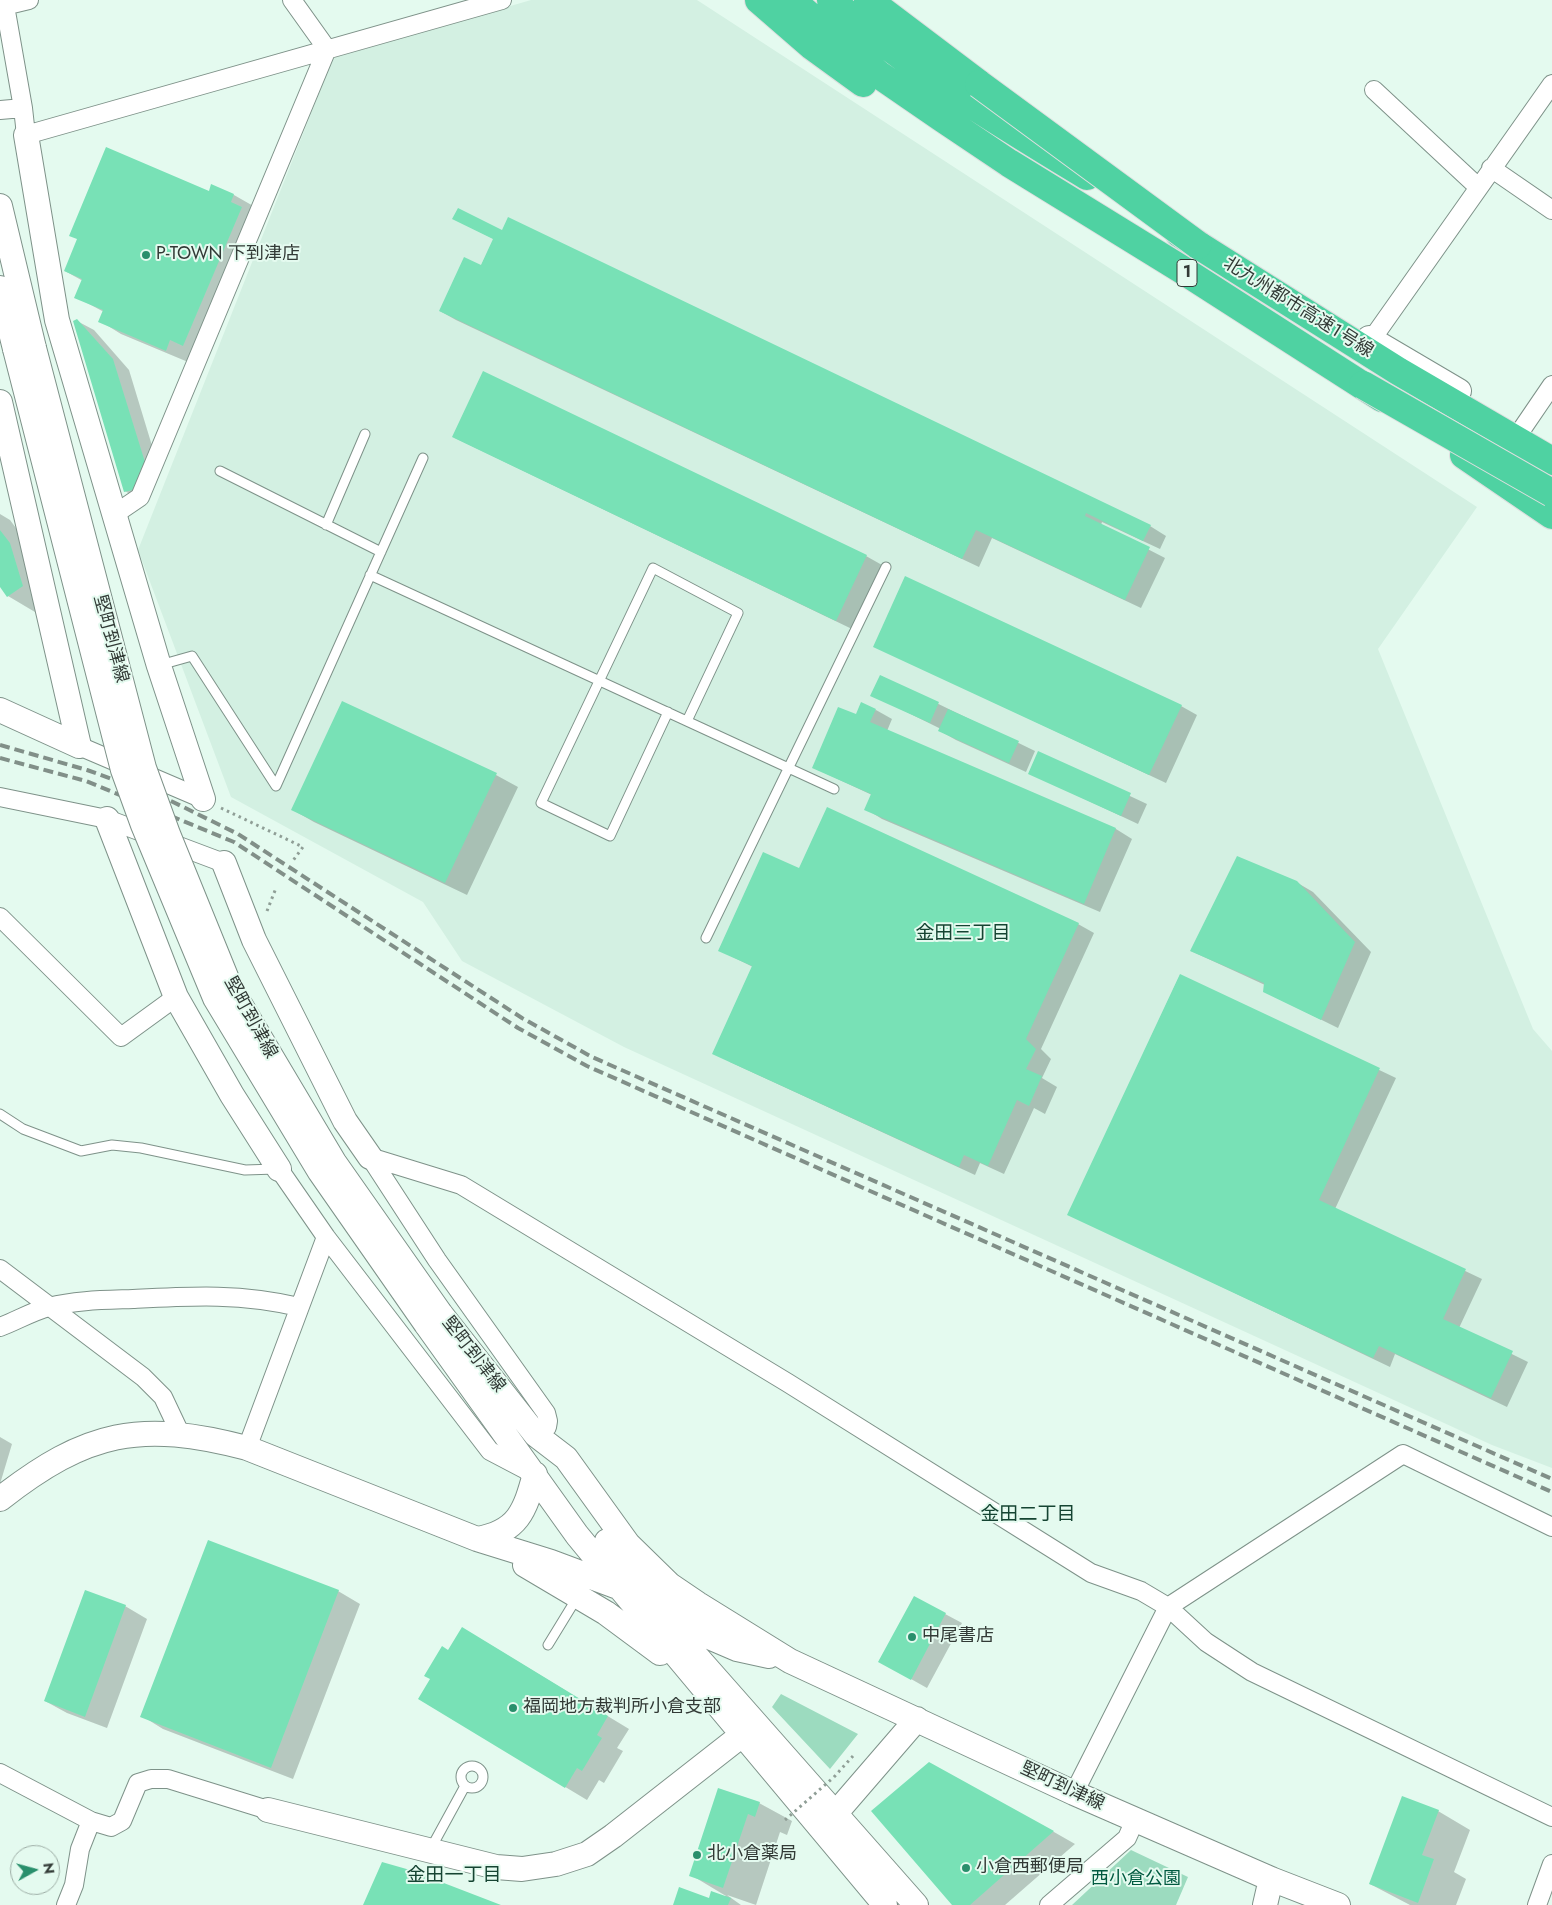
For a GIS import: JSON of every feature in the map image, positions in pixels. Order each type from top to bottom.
[{"type":"highway","points":[[760,0],[812,46],[855,79],[929,124],[1009,163]]},
{"type":"highway","name":"1","points":[[791,0],[878,74],[1009,163]]},
{"type":"highway","name":"1","points":[[831,0],[865,30],[961,99],[1198,245]]},
{"type":"highway","points":[[868,0],[918,39],[1198,245]]},
{"type":"highway","name":"北九州都市高速１号線","points":[[1009,163],[1363,385],[1552,493]]},
{"type":"highway","name":"北九州都市高速１号線","points":[[1198,245],[1398,371],[1552,475]]},
{"type":"highway","name":"北九州都市高速１号線","points":[[1398,371],[1552,461]]},
{"type":"highway","name":"北九州都市高速１号線","points":[[1363,385],[1552,515]]},
{"type":"street","points":[[29,0],[3,4],[23,108],[57,320],[159,666],[203,799]]},
{"type":"street","points":[[292,0],[327,49]]},
{"type":"street","points":[[26,135],[502,0]]},
{"type":"street","points":[[800,0],[815,15],[962,122],[1424,414],[1552,501]]},
{"type":"street","points":[[848,0],[947,75],[1372,339],[1552,446]]},
{"type":"street","points":[[115,514],[140,497],[327,49]]},
{"type":"street","points":[[1372,339],[1552,84]]},
{"type":"street","points":[[1374,90],[1478,187]]},
{"type":"street","points":[[0,110],[23,108]]},
{"type":"street","points":[[1491,168],[1552,210]]},
{"type":"street","name":"堅町到津線","points":[[0,206],[24,349],[123,770],[143,825],[215,998],[320,1172],[433,1319],[536,1435],[566,1458],[624,1538],[650,1568],[670,1586],[741,1632],[790,1661],[1074,1793],[1271,1879],[1338,1905]]},
{"type":"street","name":"堅町到津線","points":[[0,288],[24,349]]},
{"type":"street","points":[[1522,428],[1552,385]]},
{"type":"street","points":[[0,402],[79,746]]},
{"type":"street","points":[[0,710],[203,799]]},
{"type":"street","points":[[0,797],[108,818],[224,863],[254,940],[345,1121],[437,1260],[546,1413],[547,1427],[536,1435],[548,1461],[619,1557],[644,1604],[704,1690],[885,1905]]},
{"type":"street","points":[[108,818],[176,997],[232,1095],[279,1169],[326,1237],[490,1451],[535,1474],[524,1510],[517,1520],[499,1534],[477,1539]]},
{"type":"street","points":[[0,918],[121,1037],[176,997]]},
{"type":"street","points":[[370,1157],[461,1185],[788,1382],[1090,1573],[1141,1590],[1168,1607],[1206,1642],[1252,1672],[1552,1817]]},
{"type":"street","points":[[247,1448],[326,1237]]},
{"type":"street","points":[[0,1270],[143,1377],[163,1397],[180,1433]]},
{"type":"street","points":[[0,1327],[48,1307],[74,1302],[206,1295],[263,1299],[299,1307]]},
{"type":"street","name":"堅町到津線","points":[[433,1319],[535,1474],[578,1535],[600,1593],[645,1606],[697,1642],[790,1661]]},
{"type":"street","points":[[0,1499],[62,1456],[80,1447],[143,1433],[180,1433],[247,1448],[477,1539],[600,1593],[641,1637],[704,1690]]},
{"type":"street","points":[[1074,1793],[1168,1607],[1403,1454],[1552,1527]]},
{"type":"street","points":[[477,1539],[541,1573],[600,1593],[741,1632]]},
{"type":"street","points":[[600,1593],[622,1574],[619,1557]]},
{"type":"street","points":[[644,1604],[667,1620]]},
{"type":"street","points":[[697,1642],[722,1629],[741,1632]]},
{"type":"street","points":[[697,1642],[696,1677],[704,1690]]},
{"type":"street","points":[[697,1642],[835,1814],[916,1905]]},
{"type":"street","points":[[835,1814],[917,1719]]},
{"type":"street","points":[[0,1774],[91,1821],[112,1827],[122,1821],[138,1783],[151,1779],[168,1779],[268,1810],[496,1867],[522,1870],[556,1864],[587,1854],[742,1735]]},
{"type":"street","points":[[1049,1905],[1127,1838],[1135,1820]]},
{"type":"street","points":[[66,1905],[74,1885],[80,1849],[91,1821]]},
{"type":"street","points":[[1537,1905],[1552,1864]]},
{"type":"street","points":[[1265,1905],[1271,1879]]},
{"type":"lane","points":[[326,525],[365,434]]},
{"type":"lane","points":[[159,666],[192,656],[276,786],[423,458]]},
{"type":"lane","points":[[220,471],[381,552]]},
{"type":"lane","points":[[668,712],[610,836],[541,803],[652,568],[738,613],[687,721]]},
{"type":"lane","points":[[706,938],[886,568]]},
{"type":"lane","points":[[370,575],[834,788]]},
{"type":"lane","points":[[0,1114],[23,1128],[81,1151],[112,1145],[141,1148],[245,1170],[279,1169]]},
{"type":"lane","points":[[548,1645],[600,1593]]},
{"type":"lane","points":[[430,1850],[465,1786]]},
{"type":"path","points":[[203,799],[303,847],[292,862]]},
{"type":"path","points":[[785,1820],[834,1777],[853,1756]]},
{"type":"shaded area","points":[[531,0],[697,0],[1477,507],[1378,649],[1533,1029],[1552,1051],[1552,1468],[1492,1445],[624,1047],[462,961],[423,902],[231,797],[138,550],[333,58]]},
{"type":"green space","points":[[781,1694],[858,1734],[830,1769],[772,1707]]},
{"type":"green space","name":"西小倉公園","points":[[1131,1850],[1188,1877],[1176,1905],[1072,1905]]},
{"type":"building","name":"P-TOWN 下到津店","points":[[106,147],[209,191],[211,184],[234,194],[231,202],[242,207],[183,346],[170,340],[166,351],[98,322],[103,310],[74,298],[82,279],[64,271],[77,239],[69,236]]},
{"type":"building","points":[[458,208],[502,230],[508,217],[1151,525],[1143,541],[1086,513],[1085,516],[1150,547],[1125,600],[976,530],[962,559],[439,311],[464,257],[481,265],[493,239],[452,219]]},
{"type":"building","points":[[77,319],[113,359],[145,462],[133,490],[124,492],[73,321]]},
{"type":"building","points":[[483,371],[867,555],[836,621],[452,437]]},
{"type":"building","points":[[0,530],[10,543],[23,586],[7,597],[0,587]]},
{"type":"building","points":[[905,576],[1182,705],[1149,775],[873,647]]},
{"type":"building","points":[[880,675],[939,702],[930,723],[870,696]]},
{"type":"building","points":[[342,701],[497,773],[445,883],[291,810]]},
{"type":"building","points":[[861,702],[876,709],[870,722],[1116,828],[1084,904],[864,810],[871,794],[812,768],[838,707],[856,714]]},
{"type":"building","points":[[948,709],[1019,741],[1009,763],[938,731]]},
{"type":"building","points":[[1038,751],[1131,793],[1121,816],[1028,774]]},
{"type":"building","points":[[827,807],[1079,923],[1026,1039],[1036,1049],[1026,1069],[1042,1076],[1029,1106],[1017,1100],[988,1166],[964,1155],[959,1167],[712,1054],[752,966],[718,951],[763,852],[799,868]]},
{"type":"building","points":[[1237,856],[1297,881],[1355,942],[1321,1020],[1263,992],[1264,983],[1190,951]]},
{"type":"building","points":[[1180,974],[1380,1068],[1319,1200],[1466,1269],[1443,1319],[1513,1351],[1491,1398],[1379,1346],[1373,1358],[1067,1215]]},
{"type":"building","points":[[208,1540],[339,1590],[271,1768],[140,1717]]},
{"type":"building","points":[[85,1590],[126,1605],[85,1717],[44,1701]]},
{"type":"building","name":"中尾書店","points":[[914,1596],[946,1613],[911,1680],[878,1662]]},
{"type":"building","name":"福岡地方裁判所小倉支部","points":[[462,1627],[608,1716],[597,1735],[602,1738],[582,1771],[577,1768],[565,1788],[418,1699],[430,1679],[424,1676],[442,1646],[448,1650]]},
{"type":"building","name":"小倉西郵便局","points":[[929,1762],[1054,1831],[970,1905],[952,1905],[871,1811]]},
{"type":"building","points":[[718,1788],[760,1802],[755,1817],[748,1814],[723,1888],[689,1876]]},
{"type":"building","points":[[1402,1796],[1439,1810],[1422,1855],[1434,1859],[1418,1903],[1369,1884]]},
{"type":"building","points":[[382,1862],[410,1870],[501,1905],[363,1905]]},
{"type":"building","points":[[679,1887],[709,1898],[711,1891],[731,1898],[728,1905],[673,1905]]},
{"type":"railway","points":[[0,745],[87,770],[165,798],[238,834],[522,1018],[592,1057],[1552,1479]]},
{"type":"railway","points":[[0,758],[86,781],[234,842],[518,1028],[587,1066],[1552,1492]]},
{"type":"place","name":"P-TOWN 下到津店","points":[[146,255]]},
{"type":"place","name":"中尾書店","points":[[912,1637]]},
{"type":"place","name":"福岡地方裁判所小倉支部","points":[[513,1708]]},
{"type":"place","name":"北小倉薬局","points":[[697,1855]]},
{"type":"place","name":"小倉西郵便局","points":[[966,1868]]},
{"type":"district","name":"金田三丁目","points":[[963,934]]},
{"type":"district","name":"金田二丁目","points":[[1028,1515]]},
{"type":"district","name":"金田一丁目","points":[[454,1876]]}]
